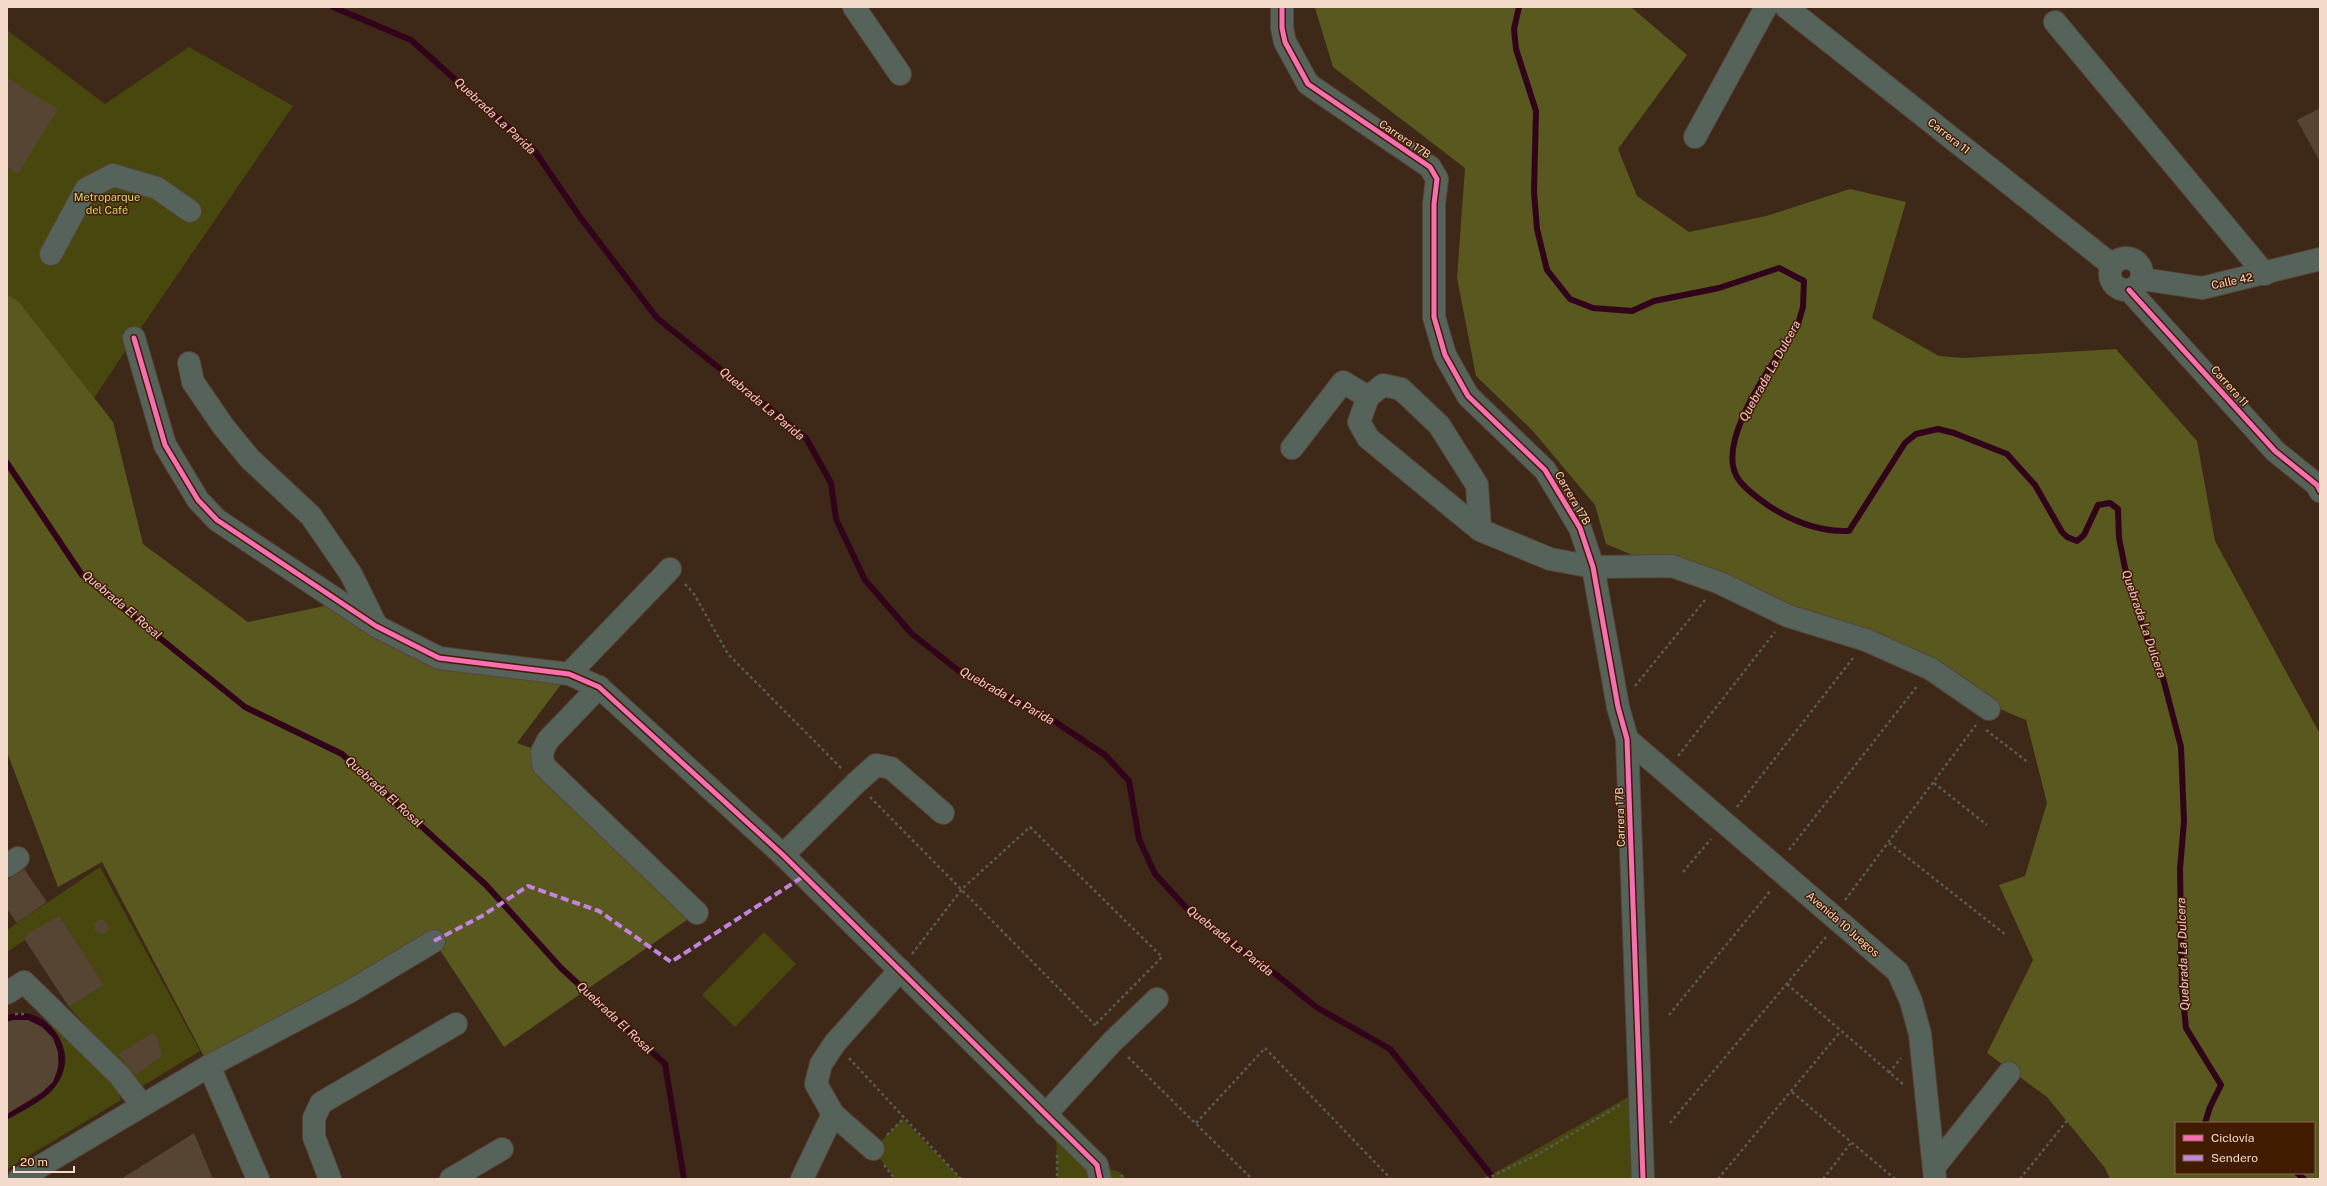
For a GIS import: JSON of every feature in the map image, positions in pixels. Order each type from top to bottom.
[{"type":"street","points":[[854,7],[900,74]]},
{"type":"street","name":"Carrera 17B","points":[[1282,7],[1282,28],[1285,42],[1308,84],[1430,168],[1437,179],[1434,204],[1434,316],[1445,355],[1468,396],[1545,470],[1580,528],[1593,567],[1618,707],[1627,739],[1642,1089],[1643,1179]]},
{"type":"street","points":[[1695,137],[1766,7]]},
{"type":"street","name":"Carrera 11","points":[[1786,7],[2112,265],[2123,257],[2130,258],[2141,266],[2135,285],[2275,451],[2317,485],[2320,491]]},
{"type":"street","points":[[2055,22],[2265,274]]},
{"type":"street","points":[[51,254],[86,190],[113,175],[157,188],[190,211]]},
{"type":"street","name":"Calle 42","points":[[2135,285],[2202,288],[2265,274],[2320,259]]},
{"type":"street","points":[[134,338],[165,444],[198,500],[217,520],[376,626],[439,658],[569,674],[599,688],[783,855],[1045,1115],[1098,1172]]},
{"type":"street","points":[[189,363],[194,382],[224,426],[250,459],[312,516],[351,574],[376,626]]},
{"type":"street","points":[[1292,448],[1343,382],[1368,396]]},
{"type":"street","points":[[1480,530],[1477,485],[1439,425],[1402,389],[1383,385],[1368,396],[1359,422],[1368,438],[1480,530],[1550,560],[1593,567],[1672,566],[1720,583],[1788,616],[1866,640],[1931,669],[1983,716]]},
{"type":"street","points":[[569,674],[670,569]]},
{"type":"street","points":[[599,688],[548,740],[542,752],[543,765],[697,913]]},
{"type":"street","name":"Avenida 10 Juegos","points":[[1627,739],[1898,972],[1912,1001],[1920,1034],[1935,1173]]},
{"type":"street","points":[[783,855],[876,765],[891,768],[943,813]]},
{"type":"street","points":[[19,1179],[209,1066],[349,992],[434,941]]},
{"type":"street","points":[[873,1149],[834,1114],[816,1084],[821,1064],[835,1043],[900,970]]},
{"type":"street","points":[[7,993],[24,982],[120,1076],[142,1105]]},
{"type":"street","points":[[1045,1115],[1112,1042],[1157,999]]},
{"type":"street","points":[[330,1179],[314,1137],[314,1118],[321,1103],[456,1024]]},
{"type":"street","points":[[209,1066],[258,1179]]},
{"type":"street","points":[[1935,1173],[2009,1074]]},
{"type":"street","points":[[802,1179],[834,1114]]},
{"type":"street","points":[[450,1179],[502,1149]]},
{"type":"path","points":[[670,569],[694,594],[728,654],[839,765]]},
{"type":"path","points":[[1618,707],[1720,583]]},
{"type":"path","points":[[1666,772],[1788,616]]},
{"type":"path","points":[[1683,872],[1725,822],[1866,640]]},
{"type":"path","points":[[1669,1015],[1931,669]]},
{"type":"path","points":[[1670,1123],[1787,984],[1983,716],[2029,763]]},
{"type":"path","points":[[856,783],[962,889],[1095,1025],[1162,957],[1030,828],[962,889],[900,970]]},
{"type":"path","points":[[1934,783],[1987,825]]},
{"type":"path","points":[[1889,843],[2006,935]]},
{"type":"path","points":[[1787,984],[1840,1032],[1927,1105]]},
{"type":"path","points":[[1718,1179],[1792,1092],[1840,1032]]},
{"type":"path","points":[[1112,1042],[1252,1179]]},
{"type":"path","points":[[835,1043],[961,1179]]},
{"type":"path","points":[[1196,1123],[1265,1048],[1391,1179]]},
{"type":"path","points":[[1486,1179],[1537,1155],[1642,1089]]},
{"type":"path","points":[[1792,1092],[1895,1179]]},
{"type":"path","points":[[2020,1179],[2070,1118]]},
{"type":"path","points":[[1823,1179],[1851,1143]]},
{"type":"green space","name":"Metroparque del Café","points":[[7,30],[105,104],[189,47],[293,106],[134,338],[7,529]]},
{"type":"green space","points":[[100,867],[200,1051],[141,1087],[69,1007],[104,985],[59,915],[24,937],[25,940],[7,952],[7,930]]},
{"type":"green space","points":[[764,932],[796,964],[735,1027],[702,995]]},
{"type":"green space","points":[[46,1022],[65,1035],[90,1057],[111,1081],[121,1100],[7,1169],[7,1120],[49,1091],[59,1080],[65,1068],[65,1054],[59,1039]]},
{"type":"green space","points":[[1642,1089],[1643,1179],[1479,1179],[1491,1175]]},
{"type":"green space","points":[[903,1119],[961,1179],[895,1179],[873,1149]]},
{"type":"green space","points":[[1056,1127],[1097,1165],[1119,1172],[1126,1179],[1057,1179]]},
{"type":"shaded area","points":[[1631,7],[1687,55],[1618,149],[1637,196],[1689,232],[1766,216],[1850,189],[1906,202],[1872,318],[1939,356],[1963,358],[2116,349],[2197,441],[2215,541],[2320,734],[2320,1179],[2110,1179],[2105,1168],[2047,1097],[1987,1053],[2033,960],[1999,885],[2025,876],[2047,803],[2026,720],[1606,544],[1595,505],[1532,430],[1476,376],[1457,278],[1465,168],[1333,67],[1315,8]]},
{"type":"shaded area","points":[[7,295],[18,301],[113,422],[143,544],[248,622],[329,605],[429,654],[569,674],[517,743],[542,752],[697,913],[504,1047],[434,941],[209,1066],[102,862],[58,887],[7,752]]},
{"type":"shaded area","points":[[30,1014],[49,1025],[62,1043],[65,1063],[62,1074],[53,1090],[41,1100],[7,1120],[7,1114],[31,1100],[48,1087],[57,1071],[59,1059],[56,1047],[50,1036],[42,1028],[31,1022],[20,1020],[7,1022],[7,1015]]},
{"type":"building","points":[[7,78],[58,109],[18,174],[7,167]]},
{"type":"building","points":[[2320,108],[2320,162],[2297,120]]},
{"type":"building","points":[[24,869],[47,902],[17,923],[7,909],[7,880]]},
{"type":"building","points":[[59,915],[104,985],[69,1007],[23,937]]},
{"type":"building","points":[[100,919],[106,921],[109,927],[106,933],[100,934],[95,930],[94,923]]},
{"type":"building","points":[[13,1020],[28,1020],[42,1027],[53,1038],[58,1052],[58,1067],[53,1082],[42,1092],[7,1114],[7,1022]]},
{"type":"building","points":[[155,1032],[162,1056],[136,1075],[118,1054]]},
{"type":"building","points":[[194,1133],[213,1179],[121,1179]]},
{"type":"waterway","name":"Quebrada La Parida","points":[[333,7],[411,40],[534,150],[580,217],[657,318],[806,438],[831,483],[836,519],[865,580],[912,634],[964,675],[1048,717],[1105,755],[1129,781],[1139,839],[1155,874],[1192,914],[1278,976],[1316,1007],[1390,1049],[1491,1175]]},
{"type":"waterway","name":"Quebrada La Dulcera","points":[[1519,7],[1514,29],[1516,49],[1536,111],[1534,192],[1537,229],[1547,270],[1570,299],[1593,308],[1632,311],[1654,301],[1719,288],[1779,268],[1804,281],[1803,307],[1798,324],[1751,400],[1740,423],[1734,445],[1733,464],[1739,480],[1753,494],[1769,506],[1797,521],[1828,530],[1849,531],[1905,443],[1916,434],[1938,429],[1954,433],[2007,454],[2035,485],[2062,532],[2067,537],[2077,541],[2084,535],[2098,505],[2110,503],[2118,509],[2119,538],[2125,568],[2141,623],[2163,678],[2181,747],[2184,821],[2180,869],[2182,989],[2186,1028],[2221,1085],[2210,1107],[2205,1122]]},
{"type":"waterway","name":"Quebrada El Rosal","points":[[7,463],[82,575],[245,707],[342,754],[486,885],[561,968],[665,1064],[684,1179]]},
{"type":"waterway","name":"Quebrada La Dulcera","points":[[2298,1174],[2304,1179]]},
{"type":"marked path","points":[[434,941],[482,916],[528,886],[599,911],[671,962],[804,876]]},
{"type":"cycle path","points":[[1282,7],[1282,28],[1285,42],[1308,84],[1430,167],[1437,179],[1434,204],[1434,317],[1445,355],[1468,396],[1545,470],[1580,528],[1593,567],[1618,707],[1627,739],[1643,1179]]},
{"type":"cycle path","points":[[2129,290],[2275,451],[2317,485],[2320,491]]},
{"type":"cycle path","points":[[134,338],[165,445],[198,500],[217,520],[376,626],[439,658],[569,674],[599,687],[783,855],[1097,1165],[1100,1179]]}]
